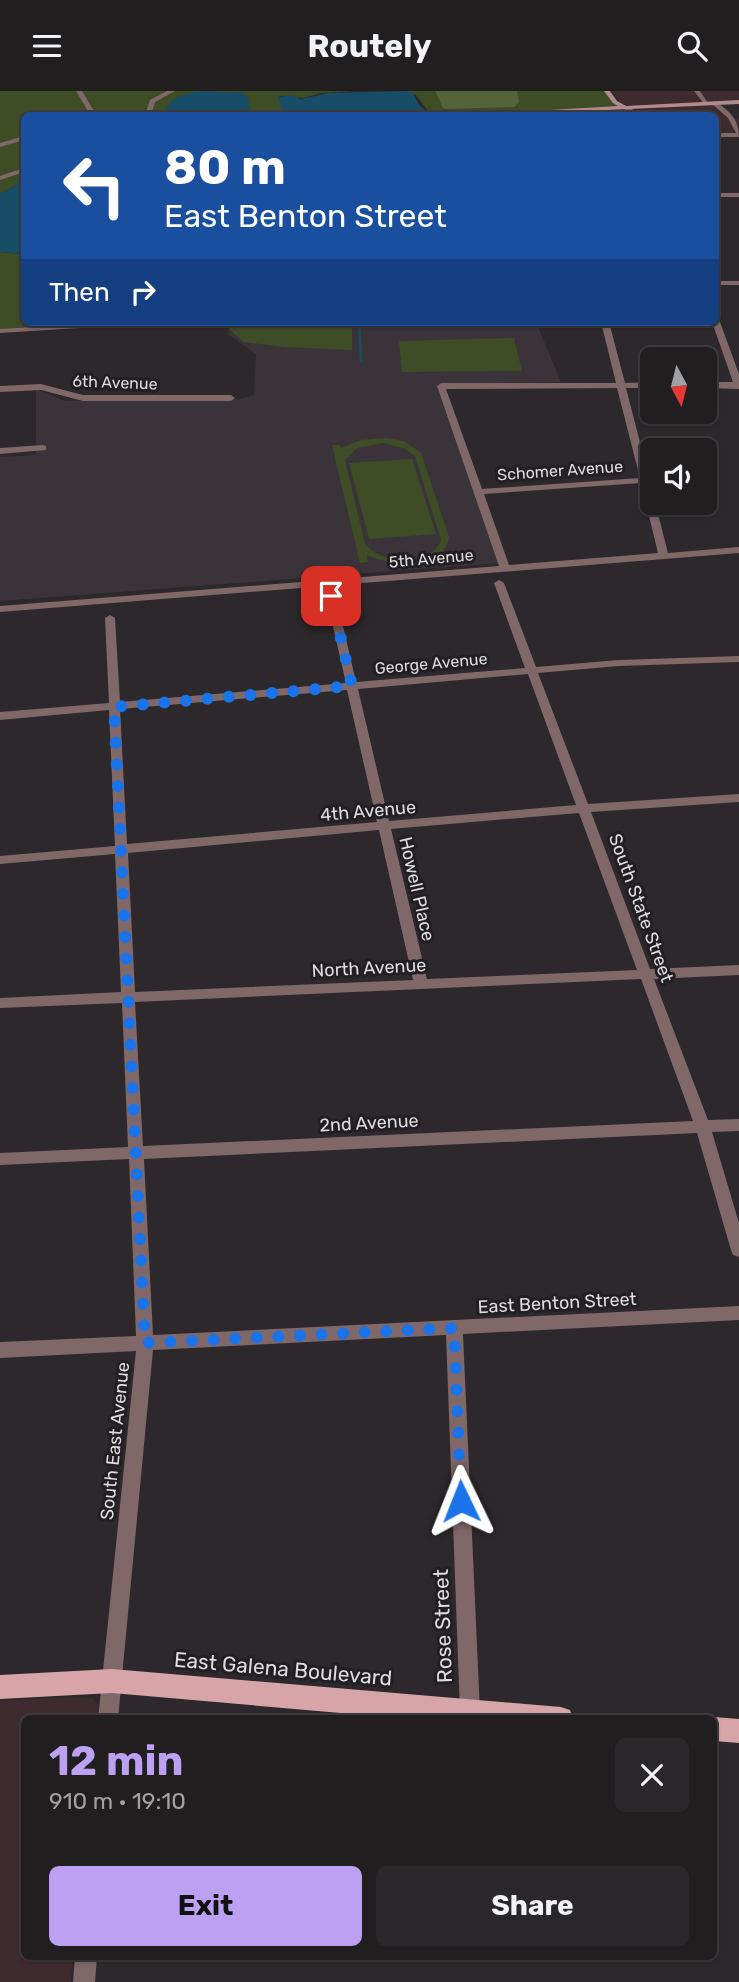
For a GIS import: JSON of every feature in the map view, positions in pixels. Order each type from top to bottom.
[{"type":"main road","name":"East Galena Boulevard","points":[[0,1687],[112,1681],[509,1715]]},
{"type":"main road","points":[[717,1729],[739,1731]]},
{"type":"street","points":[[79,91],[90,112]]},
{"type":"street","points":[[149,112],[152,101],[172,91]]},
{"type":"street","points":[[607,91],[615,102],[633,112]]},
{"type":"street","points":[[697,91],[731,117],[739,134],[719,135]]},
{"type":"street","points":[[576,112],[739,102]]},
{"type":"street","points":[[517,112],[539,112]]},
{"type":"street","points":[[0,145],[21,139]]},
{"type":"street","points":[[0,179],[21,171]]},
{"type":"street","points":[[719,195],[739,195]]},
{"type":"street","points":[[719,283],[739,283]]},
{"type":"street","points":[[0,331],[49,326]]},
{"type":"street","points":[[606,326],[640,463]]},
{"type":"street","points":[[717,326],[739,385],[718,385]]},
{"type":"street","points":[[505,568],[441,386],[640,385]]},
{"type":"street","name":"6th Avenue","points":[[0,389],[41,387],[83,398],[231,398]]},
{"type":"street","points":[[0,451],[43,449]]},
{"type":"street","name":"Schomer Avenue","points":[[478,492],[640,480]]},
{"type":"street","points":[[653,515],[664,556]]},
{"type":"street","name":"5th Avenue","points":[[0,609],[739,550]]},
{"type":"street","name":"South State Street","points":[[499,583],[704,1127],[739,1250]]},
{"type":"street","name":"Howell Place","points":[[331,596],[421,984]]},
{"type":"street","name":"South East Avenue","points":[[108,1715],[145,1343],[110,618]]},
{"type":"street","name":"George Avenue","points":[[0,716],[619,663],[739,659]]},
{"type":"street","name":"4th Avenue","points":[[0,860],[670,801],[739,798]]},
{"type":"street","name":"North Avenue","points":[[0,1003],[739,970]]},
{"type":"street","name":"2nd Avenue","points":[[0,1159],[739,1125]]},
{"type":"street","name":"East Benton Street","points":[[0,1350],[739,1313]]},
{"type":"street","name":"Rose Street","points":[[454,1328],[470,1712]]},
{"type":"street","points":[[84,1982],[86,1960]]},
{"type":"shaded area","points":[[612,91],[739,91],[739,100],[713,102],[739,118],[739,133],[719,134],[719,112],[637,112],[621,104]]},
{"type":"shaded area","points":[[228,326],[538,326],[561,382],[437,384],[499,563],[0,601],[0,457],[36,455],[36,389],[65,401],[241,399],[254,395],[256,354],[229,335]]},
{"type":"shaded area","points":[[74,1697],[93,1699],[97,1703],[98,1715],[21,1715],[21,1960],[73,1960],[71,1982],[0,1982],[0,1701]]},
{"type":"green space","points":[[0,91],[353,91],[322,93],[303,98],[279,96],[283,112],[21,112],[21,182],[0,194]]},
{"type":"green space","points":[[404,91],[606,91],[615,102],[626,108],[561,112],[429,112],[416,95]]},
{"type":"green space","points":[[435,91],[517,91],[519,102],[514,107],[447,109],[443,108]]},
{"type":"green space","points":[[0,252],[21,254],[21,326],[37,326],[0,329]]},
{"type":"green space","points":[[230,326],[352,326],[352,350],[244,342],[230,330]]},
{"type":"green space","points":[[514,338],[522,371],[402,372],[399,341]]},
{"type":"green space","points":[[386,438],[404,441],[421,453],[449,537],[445,548],[438,555],[415,563],[402,563],[367,555],[368,562],[360,563],[332,445],[340,445],[341,448],[361,440]],"holes":[[[384,443],[405,449],[415,456],[441,540],[427,555],[405,560],[382,556],[365,544],[345,460],[357,448]]]},
{"type":"green space","points":[[412,459],[436,534],[369,539],[349,463]]},
{"type":"water","points":[[200,91],[244,93],[248,98],[250,112],[166,112],[172,101],[182,95]]},
{"type":"water","points":[[404,91],[413,93],[419,105],[428,112],[283,112],[278,97],[291,95],[301,99],[328,93]]},
{"type":"water","points":[[21,182],[21,254],[0,252],[0,194]]},
{"type":"waterway","points":[[359,326],[361,360]]},
{"type":"route","points":[[331,596],[352,686],[114,707],[130,989],[145,1343],[454,1328],[461,1501]]}]
